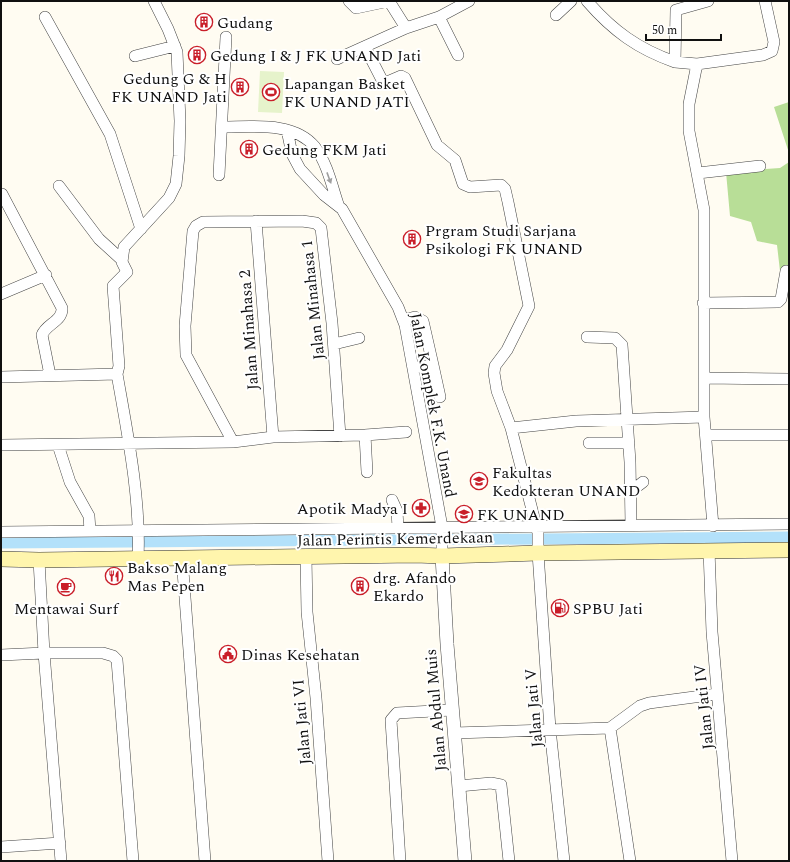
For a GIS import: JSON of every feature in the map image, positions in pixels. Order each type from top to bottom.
[{"type":"main road","name":"Jalan Perintis Kemerdekaan","points":[[1,559],[39,560],[138,555],[182,558],[306,557],[538,549],[789,550]]},
{"type":"street","points":[[122,260],[124,247],[170,198],[176,184],[180,121],[177,52],[168,29],[154,1]]},
{"type":"street","points":[[349,1],[354,7],[358,8],[389,1],[406,28]]},
{"type":"street","points":[[337,59],[365,48],[406,28],[439,17],[469,1]]},
{"type":"street","points":[[556,15],[571,1]]},
{"type":"street","points":[[587,1],[622,35],[651,53],[675,62],[697,64],[763,55],[772,51],[774,42],[765,1]]},
{"type":"street","points":[[675,62],[675,6],[708,1]]},
{"type":"street","points":[[45,17],[110,134],[141,229]]},
{"type":"street","points":[[439,17],[458,55]]},
{"type":"street","points":[[219,175],[226,38]]},
{"type":"street","points":[[135,56],[175,46]]},
{"type":"street","name":"Jalan Jati V","points":[[365,48],[383,82],[387,82],[401,76],[406,78],[437,145],[455,160],[463,184],[470,187],[498,185],[503,186],[505,190],[528,306],[507,350],[495,366],[494,373],[497,391],[511,428],[537,530],[550,729],[564,861]]},
{"type":"street","points":[[697,64],[689,104],[689,131],[698,173],[705,225],[703,303],[704,417],[713,526]]},
{"type":"street","points":[[222,127],[287,130]]},
{"type":"street","name":"Jalan Komplek F.K. Unand","points":[[287,130],[307,138],[316,148],[338,204],[394,301],[403,320],[414,368],[443,529],[442,552]]},
{"type":"street","name":"Jalan Komplek F.K. Unand","points":[[287,130],[292,154],[300,169],[324,195],[338,204]]},
{"type":"street","points":[[698,173],[760,166]]},
{"type":"street","points":[[59,186],[99,239],[122,260],[127,272],[113,286],[119,366],[118,374],[139,532],[138,555]]},
{"type":"street","points":[[2,194],[46,275],[62,308],[63,313],[60,318],[44,330],[42,335],[50,374]]},
{"type":"street","points":[[233,442],[186,355],[185,326],[193,231],[196,226],[202,222],[256,221]]},
{"type":"street","name":"Jalan Minahasa 1","points":[[256,221],[308,222],[316,223],[320,228],[323,238],[334,344],[340,436]]},
{"type":"street","name":"Jalan Minahasa 2","points":[[256,221],[273,437]]},
{"type":"street","points":[[703,303],[778,302],[781,299],[786,271]]},
{"type":"street","points":[[1,294],[46,275]]},
{"type":"street","points":[[403,320],[415,317],[423,321],[440,397]]},
{"type":"street","points":[[588,337],[615,338],[622,345],[626,419],[629,443],[631,525]]},
{"type":"street","points":[[334,344],[358,338]]},
{"type":"street","points":[[414,368],[433,365]]},
{"type":"street","points":[[1,377],[50,374],[118,374]]},
{"type":"street","points":[[704,378],[789,379]]},
{"type":"street","points":[[511,428],[576,421],[704,417]]},
{"type":"street","points":[[1,445],[58,445],[128,442],[233,442],[273,437],[340,436],[406,432]]},
{"type":"street","points":[[365,435],[367,472]]},
{"type":"street","points":[[706,435],[789,435]]},
{"type":"street","points":[[589,443],[629,443]]},
{"type":"street","points":[[58,445],[70,482],[89,516],[90,531]]},
{"type":"street","points":[[630,492],[643,482]]},
{"type":"street","points":[[392,500],[397,511],[398,528]]},
{"type":"street","points":[[1,532],[139,532],[398,528],[537,530],[631,525],[713,526],[789,524]]},
{"type":"street","name":"Jalan Jati IV","points":[[709,550],[712,632],[732,861]]},
{"type":"street","name":"Jalan Abdul Muis","points":[[442,552],[452,710],[465,861]]},
{"type":"street","name":"Jalan Jati VI","points":[[306,557],[307,612],[316,698],[328,861]]},
{"type":"street","points":[[182,558],[205,861]]},
{"type":"street","points":[[39,560],[44,653],[61,861]]},
{"type":"street","points":[[1,655],[103,653],[113,656],[117,660],[133,861]]},
{"type":"street","points":[[454,733],[610,728],[637,709],[649,703],[717,694]]},
{"type":"street","points":[[400,861],[391,720],[397,713],[452,710]]},
{"type":"street","points":[[610,728],[630,861]]},
{"type":"street","points":[[459,786],[491,783],[501,785],[509,861]]},
{"type":"street","points":[[1,847],[60,843]]},
{"type":"green space","name":"Lapangan Basket FK UNAND JATI","points":[[260,71],[284,72],[282,113],[258,112]]},
{"type":"green space","points":[[789,102],[789,153],[774,107]]},
{"type":"green space","points":[[789,162],[789,268],[780,271],[777,245],[757,241],[751,222],[730,216],[726,172],[780,168]]},
{"type":"waterway","points":[[1,543],[789,537]]},
{"type":"place","name":"Gudang","points":[[204,22]]},
{"type":"place","name":"Gedung I & J FK UNAND Jati","points":[[197,55]]},
{"type":"place","name":"Gedung G & H FK UNAND Jati","points":[[240,87]]},
{"type":"place","name":"Lapangan Basket FK UNAND JATI","points":[[271,92]]},
{"type":"place","name":"Gedung FKM Jati","points":[[249,149]]},
{"type":"place","name":"Prgram Studi Sarjana Psikologi FK UNAND","points":[[412,239]]},
{"type":"place","name":"Fakultas Kedokteran UNAND","points":[[479,481]]},
{"type":"place","name":"Apotik Madya I","points":[[421,508]]},
{"type":"place","name":"FK UNAND","points":[[464,514]]},
{"type":"place","name":"Bakso Malang Mas Pepen","points":[[114,576]]},
{"type":"place","name":"drg. Afando Ekardo","points":[[360,586]]},
{"type":"place","name":"Mentawai Surf","points":[[66,587]]},
{"type":"place","name":"SPBU Jati","points":[[560,608]]},
{"type":"place","name":"Dinas Kesehatan","points":[[228,654]]}]
